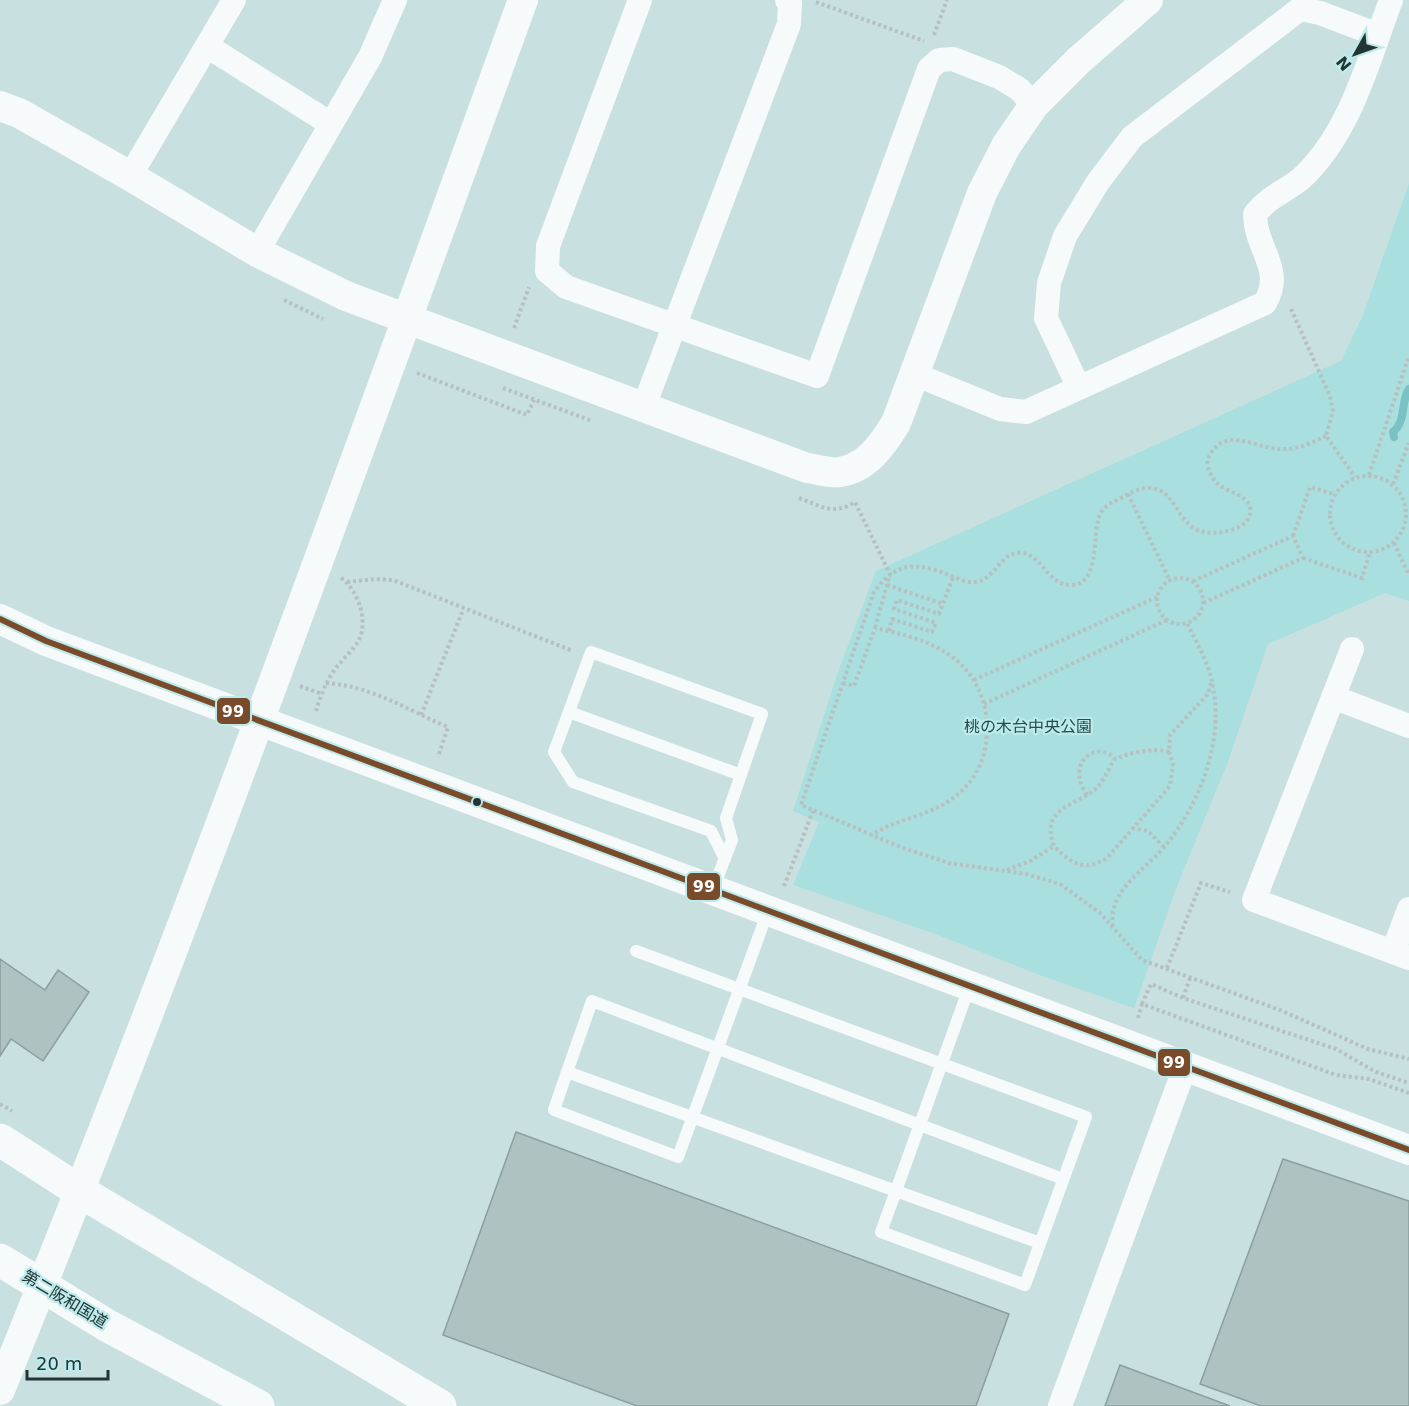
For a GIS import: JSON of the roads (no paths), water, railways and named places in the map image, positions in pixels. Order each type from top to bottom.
[{"type":"highway","points":[[0,1140],[81,1192],[440,1406]]},
{"type":"highway","name":"第二阪和国道","points":[[0,1260],[108,1326],[258,1406]]},
{"type":"street","points":[[130,176],[234,0]]},
{"type":"street","points":[[256,252],[370,57],[395,0]]},
{"type":"street","points":[[0,1390],[81,1192],[391,363],[523,0]]},
{"type":"street","points":[[640,0],[548,246],[547,271],[566,287],[817,376],[929,69],[939,60],[953,59],[999,77],[1019,89],[1034,105]]},
{"type":"street","points":[[644,406],[789,24],[790,3],[788,0]]},
{"type":"street","points":[[0,106],[19,113],[130,176],[256,252],[346,296],[807,468],[839,473],[862,464],[882,446],[896,423],[982,193],[1006,146],[1034,105],[1078,61],[1148,0]]},
{"type":"street","points":[[914,374],[1000,409],[1026,412],[1264,303],[1273,289],[1274,274],[1255,231],[1255,214],[1266,200],[1304,176],[1346,122],[1391,0]]},
{"type":"street","points":[[1079,388],[1046,318],[1049,283],[1065,236],[1098,182],[1132,137],[1300,9],[1320,13],[1377,35]]},
{"type":"street","points":[[207,46],[331,124]]},
{"type":"street","points":[[0,619],[46,640],[1409,1150]]},
{"type":"street","points":[[1352,649],[1254,900],[1401,955],[1409,909]]},
{"type":"street","points":[[1333,697],[1409,726]]},
{"type":"street","points":[[1060,1406],[1185,1066]]},
{"type":"lane","points":[[713,889],[725,859],[732,840],[726,818],[762,714],[591,652],[554,752],[573,782],[711,831],[725,859]]},
{"type":"lane","points":[[569,712],[741,775]]},
{"type":"lane","points":[[771,911],[738,989],[717,1048],[692,1117],[678,1157],[554,1110],[592,1000],[717,1048],[919,1125],[1063,1179]]},
{"type":"lane","points":[[636,951],[941,1064],[1086,1117],[1025,1285],[880,1232],[895,1192],[941,1064],[970,985]]},
{"type":"lane","points":[[567,1072],[1040,1243]]},
{"type":"waterway","points":[[1394,437],[1393,432],[1402,417],[1409,389]]},
{"type":"park label","name":"桃の木台中央公園","points":[[1028,726]]}]
